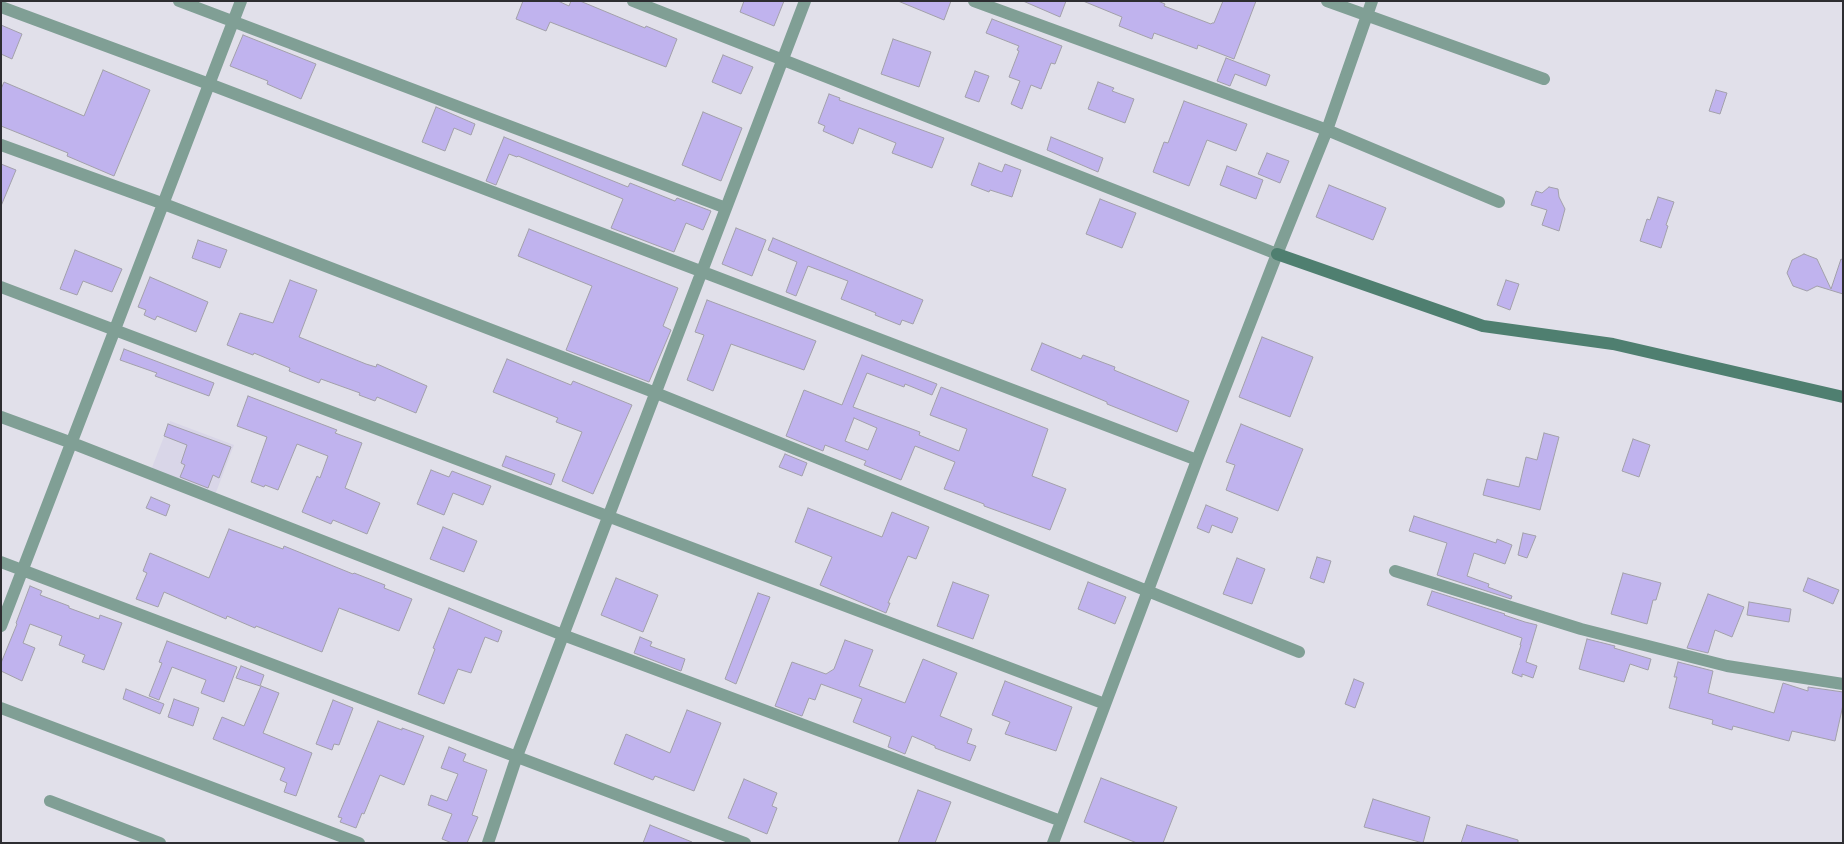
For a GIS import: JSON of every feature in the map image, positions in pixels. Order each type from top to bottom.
[{"type":"street","points":[[179,1],[726,208]]},
{"type":"street","points":[[1,626],[241,1]]},
{"type":"street","points":[[633,1],[1277,254],[1483,326],[1613,344],[1843,397]]},
{"type":"street","points":[[488,843],[517,756],[805,1]]},
{"type":"street","points":[[974,1],[1327,130],[1499,202]]},
{"type":"street","points":[[1328,1],[1544,78]]},
{"type":"street","points":[[1053,843],[1196,460],[1327,130],[1372,1]]},
{"type":"street","points":[[1,7],[209,84],[1196,460]]},
{"type":"street","points":[[1,145],[164,204],[656,393],[1299,652]]},
{"type":"street","points":[[1,286],[1105,704]]},
{"type":"street","points":[[1,417],[563,635],[1061,821]]},
{"type":"street","points":[[1,562],[746,843]]},
{"type":"street","points":[[1395,571],[1581,629],[1727,666],[1843,684]]},
{"type":"street","points":[[1,708],[359,843]]},
{"type":"street","points":[[50,801],[160,843]]},
{"type":"shaded area","points":[[170,421],[234,445],[215,495],[151,470]]},
{"type":"building","points":[[523,1],[558,1],[569,6],[571,1],[580,1],[677,39],[666,67],[550,22],[546,31],[516,19]]},
{"type":"building","points":[[744,1],[784,1],[774,26],[740,12]]},
{"type":"building","points":[[898,1],[951,1],[944,20]]},
{"type":"building","points":[[1023,1],[1066,1],[1060,17]]},
{"type":"building","points":[[1083,1],[1158,1],[1165,4],[1164,6],[1211,24],[1214,23],[1223,1],[1256,1],[1234,59],[1198,45],[1197,49],[1154,33],[1152,39],[1119,26],[1122,17]]},
{"type":"building","points":[[992,19],[1062,46],[1055,64],[1051,63],[1041,89],[1031,85],[1022,109],[1011,104],[1020,81],[1009,77],[1019,51],[1017,50],[1019,46],[986,33]]},
{"type":"building","points":[[1,25],[22,34],[12,59],[1,54]]},
{"type":"building","points":[[243,35],[316,64],[301,99],[267,84],[268,81],[230,66]]},
{"type":"building","points":[[893,39],[931,52],[919,87],[881,74]]},
{"type":"building","points":[[723,55],[753,67],[741,94],[712,82]]},
{"type":"building","points":[[1226,58],[1270,75],[1266,86],[1235,74],[1230,86],[1217,81]]},
{"type":"building","points":[[103,70],[150,90],[114,176],[67,156],[68,153],[1,126],[1,89],[4,82],[84,116]]},
{"type":"building","points":[[975,71],[989,76],[979,102],[965,97]]},
{"type":"building","points":[[1098,82],[1114,88],[1112,91],[1134,99],[1125,123],[1088,109]]},
{"type":"building","points":[[1716,90],[1727,93],[1720,114],[1709,111]]},
{"type":"building","points":[[829,94],[840,98],[839,100],[944,138],[932,168],[892,153],[896,143],[859,128],[853,144],[823,131],[825,126],[818,123]]},
{"type":"building","points":[[1184,101],[1247,124],[1236,151],[1207,140],[1189,186],[1153,172],[1164,142],[1168,143]]},
{"type":"building","points":[[436,107],[475,124],[471,135],[454,128],[445,151],[422,142]]},
{"type":"building","points":[[703,112],[742,128],[721,181],[682,165]]},
{"type":"building","points":[[504,137],[628,187],[630,183],[675,201],[677,198],[711,211],[703,230],[686,223],[674,252],[611,228],[623,199],[518,156],[509,154],[496,185],[486,181]]},
{"type":"building","points":[[1051,137],[1103,158],[1098,172],[1047,150]]},
{"type":"building","points":[[1267,153],[1289,161],[1280,183],[1258,174]]},
{"type":"building","points":[[979,163],[1002,172],[1005,164],[1021,170],[1012,197],[990,190],[989,192],[971,185]]},
{"type":"building","points":[[1,164],[16,170],[1,206]]},
{"type":"building","points":[[1227,166],[1263,180],[1256,199],[1220,185]]},
{"type":"building","points":[[1329,185],[1386,208],[1373,240],[1316,217]]},
{"type":"building","points":[[1549,187],[1558,189],[1559,197],[1565,209],[1559,231],[1542,225],[1547,210],[1531,205],[1536,191],[1542,193]]},
{"type":"building","points":[[1658,197],[1674,202],[1661,248],[1640,241],[1647,219],[1650,220]]},
{"type":"building","points":[[1100,199],[1136,213],[1122,248],[1086,234]]},
{"type":"building","points":[[736,228],[766,240],[752,276],[722,264]]},
{"type":"building","points":[[529,229],[678,288],[663,326],[671,330],[649,382],[566,350],[592,286],[518,256]]},
{"type":"building","points":[[773,238],[923,300],[913,324],[902,320],[900,325],[841,299],[848,281],[808,266],[796,296],[786,292],[797,262],[768,250]]},
{"type":"building","points":[[198,240],[227,250],[220,268],[192,258]]},
{"type":"building","points":[[75,250],[122,269],[112,292],[83,281],[77,295],[60,289]]},
{"type":"building","points":[[1804,254],[1817,259],[1831,289],[1841,259],[1843,260],[1843,294],[1817,286],[1807,291],[1793,286],[1787,273],[1792,260]]},
{"type":"building","points":[[150,277],[208,302],[196,332],[157,316],[155,320],[144,315],[146,310],[138,307]]},
{"type":"building","points":[[290,280],[317,290],[299,337],[366,364],[376,367],[377,364],[427,386],[416,413],[377,397],[375,401],[359,395],[360,393],[321,379],[319,383],[289,371],[290,368],[254,353],[253,355],[227,345],[240,313],[273,323]]},
{"type":"building","points":[[1506,280],[1519,284],[1510,310],[1497,305]]},
{"type":"building","points":[[707,300],[816,341],[804,370],[731,344],[713,391],[687,380],[704,335],[695,332]]},
{"type":"building","points":[[1262,337],[1313,357],[1290,417],[1239,397]]},
{"type":"building","points":[[1042,343],[1081,359],[1083,355],[1115,367],[1114,370],[1189,401],[1177,432],[1107,404],[1107,402],[1031,370]]},
{"type":"building","points":[[124,349],[214,383],[209,396],[155,376],[157,373],[120,360]]},
{"type":"building","points":[[862,355],[937,384],[932,395],[905,384],[904,387],[867,373],[853,407],[920,432],[919,435],[959,451],[967,429],[930,415],[941,387],[1048,429],[1032,476],[1066,489],[1050,530],[944,489],[955,462],[915,446],[901,480],[864,465],[866,461],[825,445],[823,451],[786,436],[804,390],[842,405]],"holes":[[[854,418],[877,428],[868,450],[845,441]]]},
{"type":"building","points":[[507,359],[571,385],[573,381],[632,405],[593,494],[562,481],[582,432],[556,422],[558,418],[493,392]]},
{"type":"building","points":[[248,396],[337,430],[335,433],[362,443],[345,488],[380,503],[367,534],[333,520],[331,524],[302,512],[317,476],[320,478],[328,456],[297,444],[278,490],[251,482],[267,437],[237,426]]},
{"type":"building","points":[[168,424],[231,447],[219,478],[213,475],[208,488],[180,477],[185,465],[181,463],[187,445],[164,436]]},
{"type":"building","points":[[1241,424],[1303,449],[1278,511],[1226,490],[1235,465],[1226,462]]},
{"type":"building","points":[[1544,433],[1559,437],[1540,510],[1483,495],[1487,479],[1519,487],[1526,457],[1537,460]]},
{"type":"building","points":[[1633,439],[1650,445],[1639,477],[1622,471]]},
{"type":"building","points":[[785,454],[807,463],[802,476],[779,467]]},
{"type":"building","points":[[506,456],[555,474],[551,485],[502,466]]},
{"type":"building","points":[[431,470],[449,477],[452,471],[491,486],[483,505],[453,493],[444,515],[417,504]]},
{"type":"building","points":[[151,497],[170,505],[166,516],[146,508]]},
{"type":"building","points":[[1206,505],[1238,518],[1232,533],[1212,525],[1209,533],[1197,528]]},
{"type":"building","points":[[808,508],[882,537],[892,512],[929,527],[916,559],[908,556],[888,603],[890,603],[886,613],[820,585],[832,557],[795,542]]},
{"type":"building","points":[[1414,516],[1496,543],[1497,539],[1512,545],[1505,564],[1474,553],[1467,576],[1489,584],[1488,587],[1512,596],[1511,599],[1437,575],[1447,543],[1409,531]]},
{"type":"building","points":[[443,527],[477,541],[464,572],[430,559]]},
{"type":"building","points":[[229,529],[283,549],[284,546],[385,585],[384,588],[412,599],[399,631],[339,608],[322,652],[227,616],[226,619],[164,592],[158,607],[136,599],[147,573],[143,571],[150,553],[209,578]]},
{"type":"building","points":[[1523,533],[1536,536],[1527,558],[1518,555]]},
{"type":"building","points":[[1317,557],[1331,561],[1324,583],[1310,578]]},
{"type":"building","points":[[1237,558],[1265,569],[1252,604],[1223,594]]},
{"type":"building","points":[[1623,573],[1661,583],[1656,600],[1653,600],[1647,624],[1611,614]]},
{"type":"building","points":[[616,578],[658,595],[643,632],[601,615]]},
{"type":"building","points":[[1808,578],[1839,590],[1833,604],[1803,591]]},
{"type":"building","points":[[953,582],[989,595],[973,639],[937,626]]},
{"type":"building","points":[[1088,582],[1126,597],[1115,624],[1078,609]]},
{"type":"building","points":[[30,586],[42,591],[40,595],[69,606],[69,608],[99,619],[100,615],[122,623],[104,670],[82,662],[85,655],[59,645],[62,636],[30,624],[23,643],[35,648],[22,681],[1,671],[1,663]]},
{"type":"building","points":[[1432,591],[1537,625],[1526,662],[1537,666],[1533,678],[1522,674],[1522,677],[1512,673],[1522,638],[1427,605]]},
{"type":"building","points":[[758,593],[770,597],[736,684],[725,679]]},
{"type":"building","points":[[1708,594],[1744,607],[1732,637],[1715,630],[1708,653],[1687,648]]},
{"type":"building","points":[[1749,602],[1791,609],[1789,622],[1747,615]]},
{"type":"building","points":[[449,608],[502,631],[498,642],[485,637],[471,673],[458,669],[444,704],[418,694]]},
{"type":"building","points":[[640,637],[652,642],[650,646],[685,659],[681,671],[634,653]]},
{"type":"building","points":[[1587,639],[1615,646],[1614,648],[1651,659],[1648,670],[1630,664],[1624,682],[1579,669]]},
{"type":"building","points":[[845,640],[873,650],[859,686],[905,703],[923,659],[957,673],[940,716],[972,729],[967,743],[976,746],[970,761],[935,748],[935,746],[912,736],[905,754],[888,747],[891,737],[853,722],[862,699],[821,684],[815,700],[809,698],[802,716],[775,706],[792,662],[826,674],[834,669]]},
{"type":"building","points":[[167,641],[237,667],[224,702],[201,693],[206,680],[172,667],[159,700],[149,696],[162,663],[159,662]]},
{"type":"building","points":[[1678,662],[1713,671],[1708,693],[1774,713],[1783,683],[1808,691],[1808,687],[1843,692],[1843,705],[1835,741],[1792,731],[1789,741],[1733,726],[1732,730],[1712,724],[1713,720],[1669,708],[1677,677],[1674,677]]},
{"type":"building","points":[[241,666],[264,675],[260,686],[236,678]]},
{"type":"building","points":[[1354,679],[1364,683],[1355,708],[1345,704]]},
{"type":"building","points":[[1005,681],[1072,707],[1056,751],[1005,734],[1010,722],[992,715]]},
{"type":"building","points":[[261,686],[279,693],[263,733],[312,753],[296,796],[284,792],[287,783],[280,780],[285,768],[213,739],[222,717],[244,726]]},
{"type":"building","points":[[126,689],[164,704],[160,714],[123,699]]},
{"type":"building","points":[[174,699],[199,708],[193,726],[168,717]]},
{"type":"building","points":[[333,700],[353,708],[339,745],[334,744],[332,750],[316,744]]},
{"type":"building","points":[[687,710],[721,723],[694,791],[655,776],[653,780],[614,764],[626,734],[670,753]]},
{"type":"building","points":[[378,721],[424,736],[404,785],[380,775],[364,814],[362,813],[356,828],[340,822],[342,818],[338,817]]},
{"type":"building","points":[[449,747],[466,754],[463,761],[487,770],[472,815],[478,817],[467,843],[452,843],[442,839],[452,814],[428,805],[431,795],[447,801],[458,774],[441,768]]},
{"type":"building","points":[[1101,778],[1177,807],[1163,843],[1137,843],[1084,822]]},
{"type":"building","points":[[744,779],[777,793],[772,806],[777,808],[767,834],[728,818]]},
{"type":"building","points":[[918,790],[951,802],[935,843],[898,843]]},
{"type":"building","points":[[1373,799],[1430,817],[1423,843],[1364,827]]},
{"type":"building","points":[[650,825],[692,842],[692,843],[643,843]]},
{"type":"building","points":[[1467,825],[1518,840],[1518,843],[1461,843]]}]
